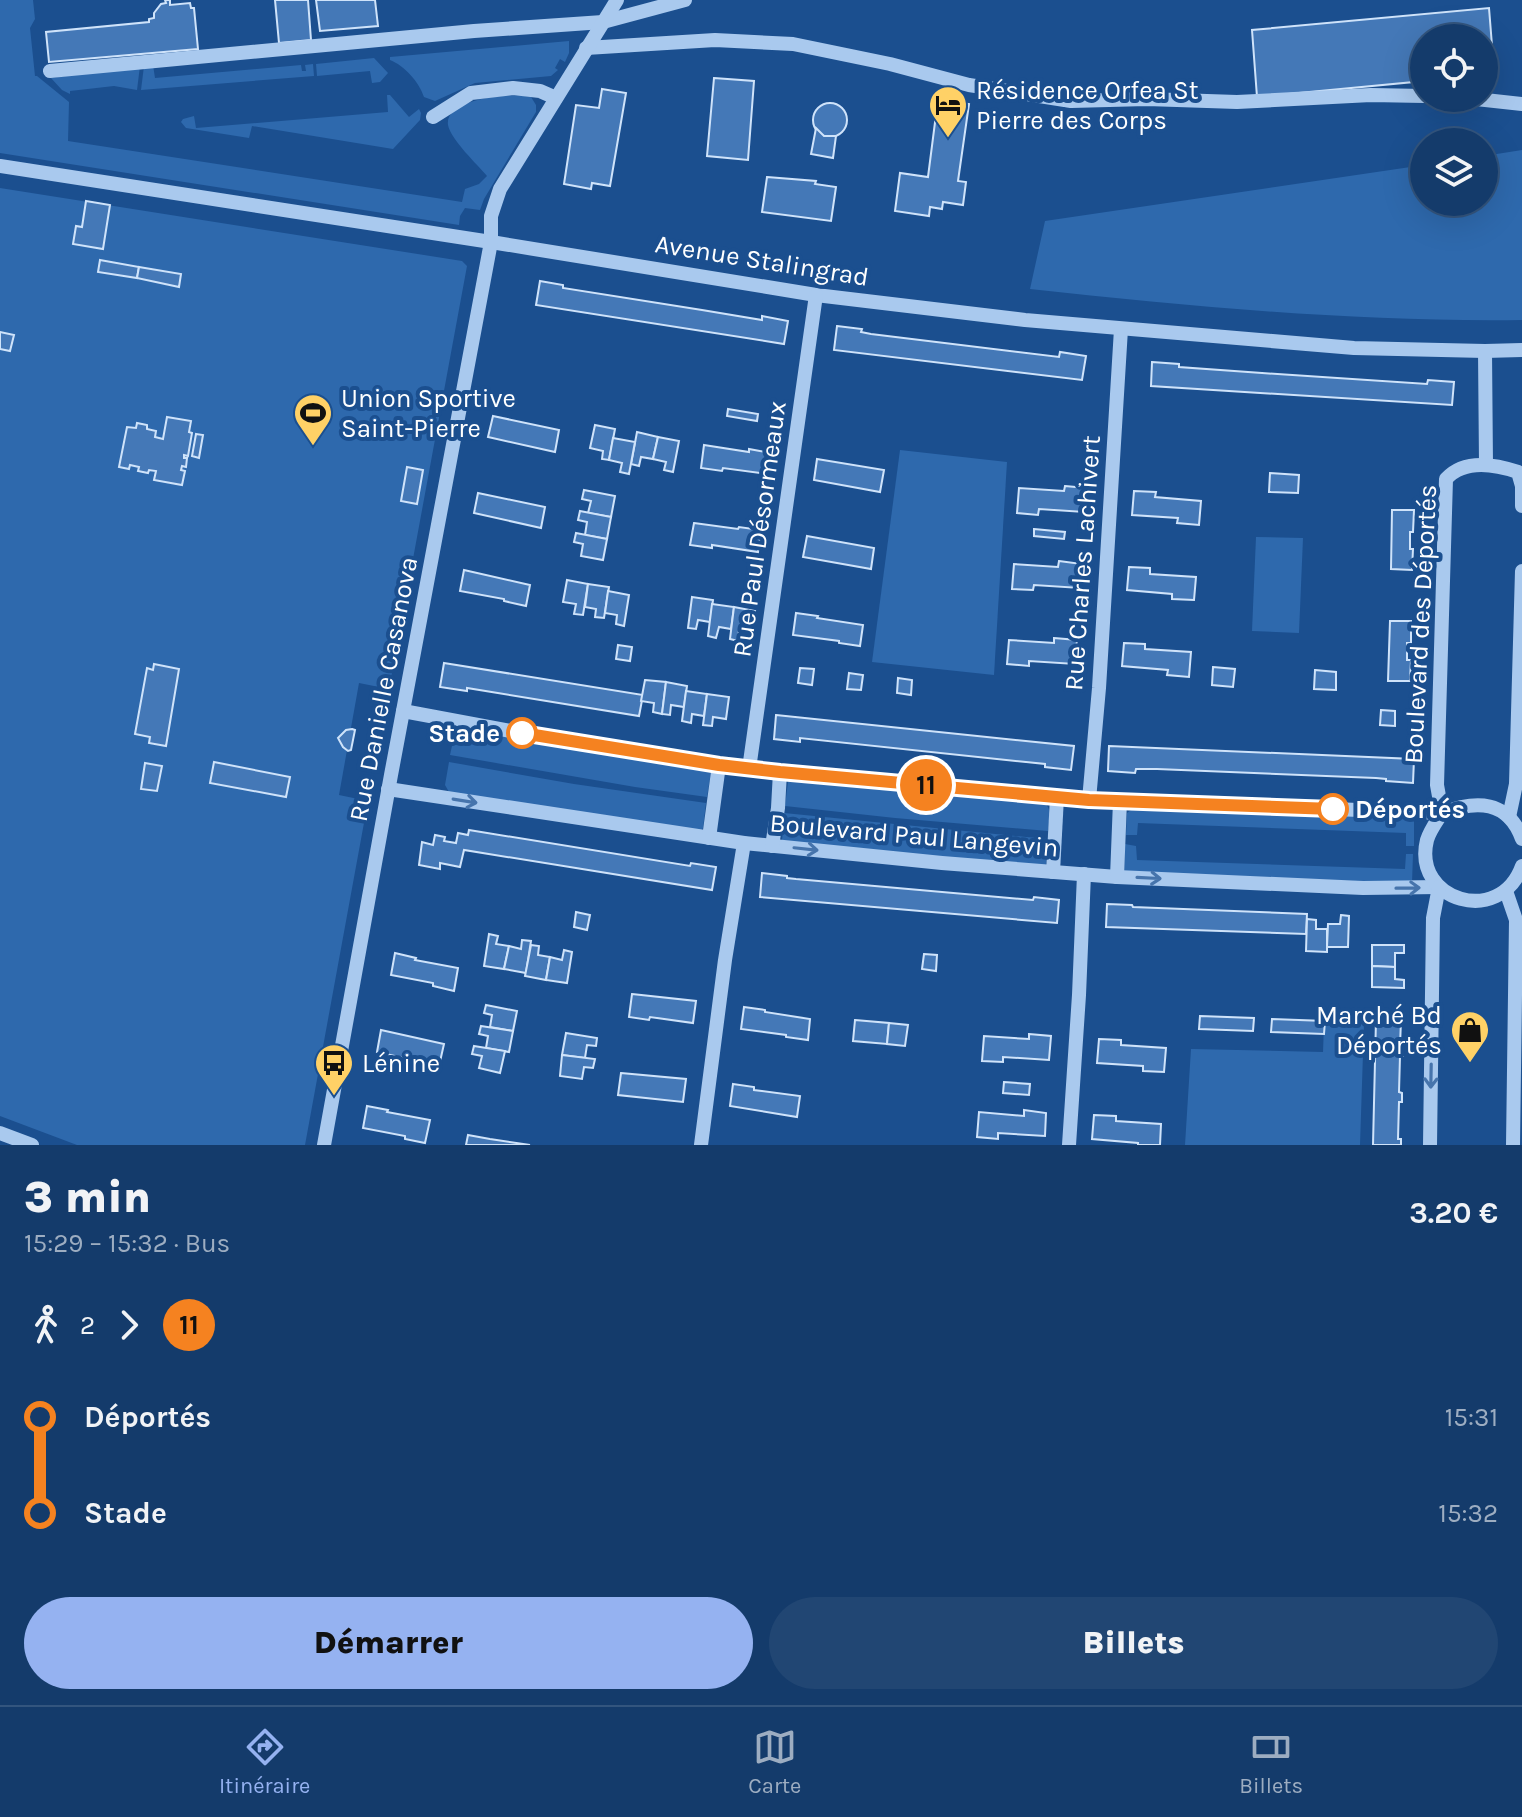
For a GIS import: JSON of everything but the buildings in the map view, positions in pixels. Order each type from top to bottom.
[{"type":"street","name":"Rue Danielle Casanova","points":[[324,1145],[491,242],[491,216],[500,189],[617,0]]},
{"type":"street","points":[[50,71],[474,31],[603,22],[685,0]]},
{"type":"street","points":[[586,48],[715,40],[793,44],[890,64],[969,85],[1071,101],[1147,99],[1237,102],[1410,96]]},
{"type":"street","points":[[433,117],[471,93],[513,88],[540,91],[556,98]]},
{"type":"street","points":[[1498,101],[1522,104]]},
{"type":"street","name":"Avenue Stalingrad","points":[[0,166],[816,295],[1025,320],[1354,348],[1522,350]]},
{"type":"street","name":"Rue Paul Désormeaux","points":[[749,769],[816,295]]},
{"type":"street","name":"Rue Charles Lachivert","points":[[1089,800],[1121,329]]},
{"type":"street","points":[[1485,351],[1486,465],[1518,472],[1522,506]]},
{"type":"street","name":"Boulevard des Déportés","points":[[1442,813],[1437,785],[1446,479],[1454,470],[1486,465]]},
{"type":"street","points":[[1521,835],[1509,817],[1519,784],[1522,571]]},
{"type":"street","name":"Boulevard Paul Langevin","points":[[403,711],[719,765],[780,772],[1089,800],[1442,813],[1476,804],[1499,810],[1509,817]]},
{"type":"street","points":[[709,838],[719,765]]},
{"type":"street","points":[[772,846],[780,772]]},
{"type":"street","name":"Boulevard Paul Langevin","points":[[388,789],[744,843],[942,863],[1117,877],[1363,888],[1439,887]]},
{"type":"street","points":[[1053,872],[1057,797]]},
{"type":"street","points":[[1117,877],[1120,801]]},
{"type":"street","points":[[1442,813],[1428,839],[1427,864],[1439,887],[1450,895],[1476,902],[1487,900],[1506,891],[1522,870]]},
{"type":"street","points":[[701,1145],[744,843]]},
{"type":"street","points":[[1069,1145],[1084,874]]},
{"type":"street","points":[[1430,1145],[1433,918],[1439,887]]},
{"type":"street","points":[[1506,891],[1519,920],[1513,1145]]},
{"type":"street","points":[[0,1133],[32,1145]]},
{"type":"shaded area","points":[[0,0],[33,0],[35,19],[30,28],[35,76],[69,102],[68,141],[462,202],[465,189],[479,184],[487,176],[454,138],[448,125],[450,116],[468,103],[510,95],[531,97],[536,112],[480,210],[465,208],[459,225],[0,153]]},
{"type":"shaded area","points":[[569,41],[565,62],[560,59],[555,68],[558,70],[551,76],[475,83],[435,101],[424,97],[411,75],[390,60],[390,57]]},
{"type":"shaded area","points":[[374,58],[388,73],[380,82],[372,83],[370,71],[317,76],[316,64]]},
{"type":"shaded area","points":[[313,64],[314,76],[141,90],[144,66],[153,65],[155,78],[301,65],[302,71],[306,71],[305,65]]},
{"type":"shaded area","points":[[140,66],[137,90],[114,86],[70,91],[70,94],[51,78]]},
{"type":"shaded area","points":[[387,95],[409,117],[419,109],[421,113],[420,120],[393,149],[252,126],[249,138],[186,128],[181,122],[194,116],[196,128],[388,112]]},
{"type":"shaded area","points":[[1522,150],[1522,320],[1399,319],[1276,312],[1030,289],[1045,221],[1410,167],[1410,216],[1498,216],[1498,154]]},
{"type":"shaded area","points":[[0,188],[462,261],[467,266],[389,689],[359,683],[339,795],[368,801],[305,1145],[77,1145],[0,1116]]},
{"type":"shaded area","points":[[900,450],[1007,462],[994,675],[872,662]]},
{"type":"shaded area","points":[[1256,537],[1303,538],[1299,633],[1252,631]]},
{"type":"shaded area","points":[[459,728],[709,768],[707,797],[450,755],[455,732]]},
{"type":"shaded area","points":[[449,762],[706,803],[703,828],[701,831],[449,792],[445,785]]},
{"type":"shaded area","points":[[792,779],[1040,801],[1049,810],[1048,831],[785,806],[788,782]]},
{"type":"shaded area","points":[[1131,810],[1411,818],[1414,822],[1414,846],[1406,846],[1406,833],[1138,823],[1137,835],[1126,835],[1127,813]]},
{"type":"shaded area","points":[[784,813],[1047,839],[1046,864],[1044,867],[782,841]]},
{"type":"shaded area","points":[[1125,844],[1136,846],[1137,860],[1405,869],[1406,854],[1413,854],[1412,883],[1124,873]]},
{"type":"shaded area","points":[[1364,1023],[1360,1145],[1185,1145],[1191,1049],[1323,1052],[1324,1025]]},
{"type":"bus line","name":"11","points":[[522,733],[780,772],[1089,800],[1333,809]]},
{"type":"place","name":"Résidence Orfea St Pierre des Corps","points":[[948,139]]},
{"type":"place","name":"Union Sportive Saint-Pierre","points":[[313,447]]},
{"type":"place","name":"Stade","points":[[522,733]]},
{"type":"place","name":"Déportés","points":[[1333,809]]},
{"type":"place","name":"Marché Bd Déportés","points":[[1470,1064]]},
{"type":"place","name":"Lénine","points":[[334,1097]]}]
